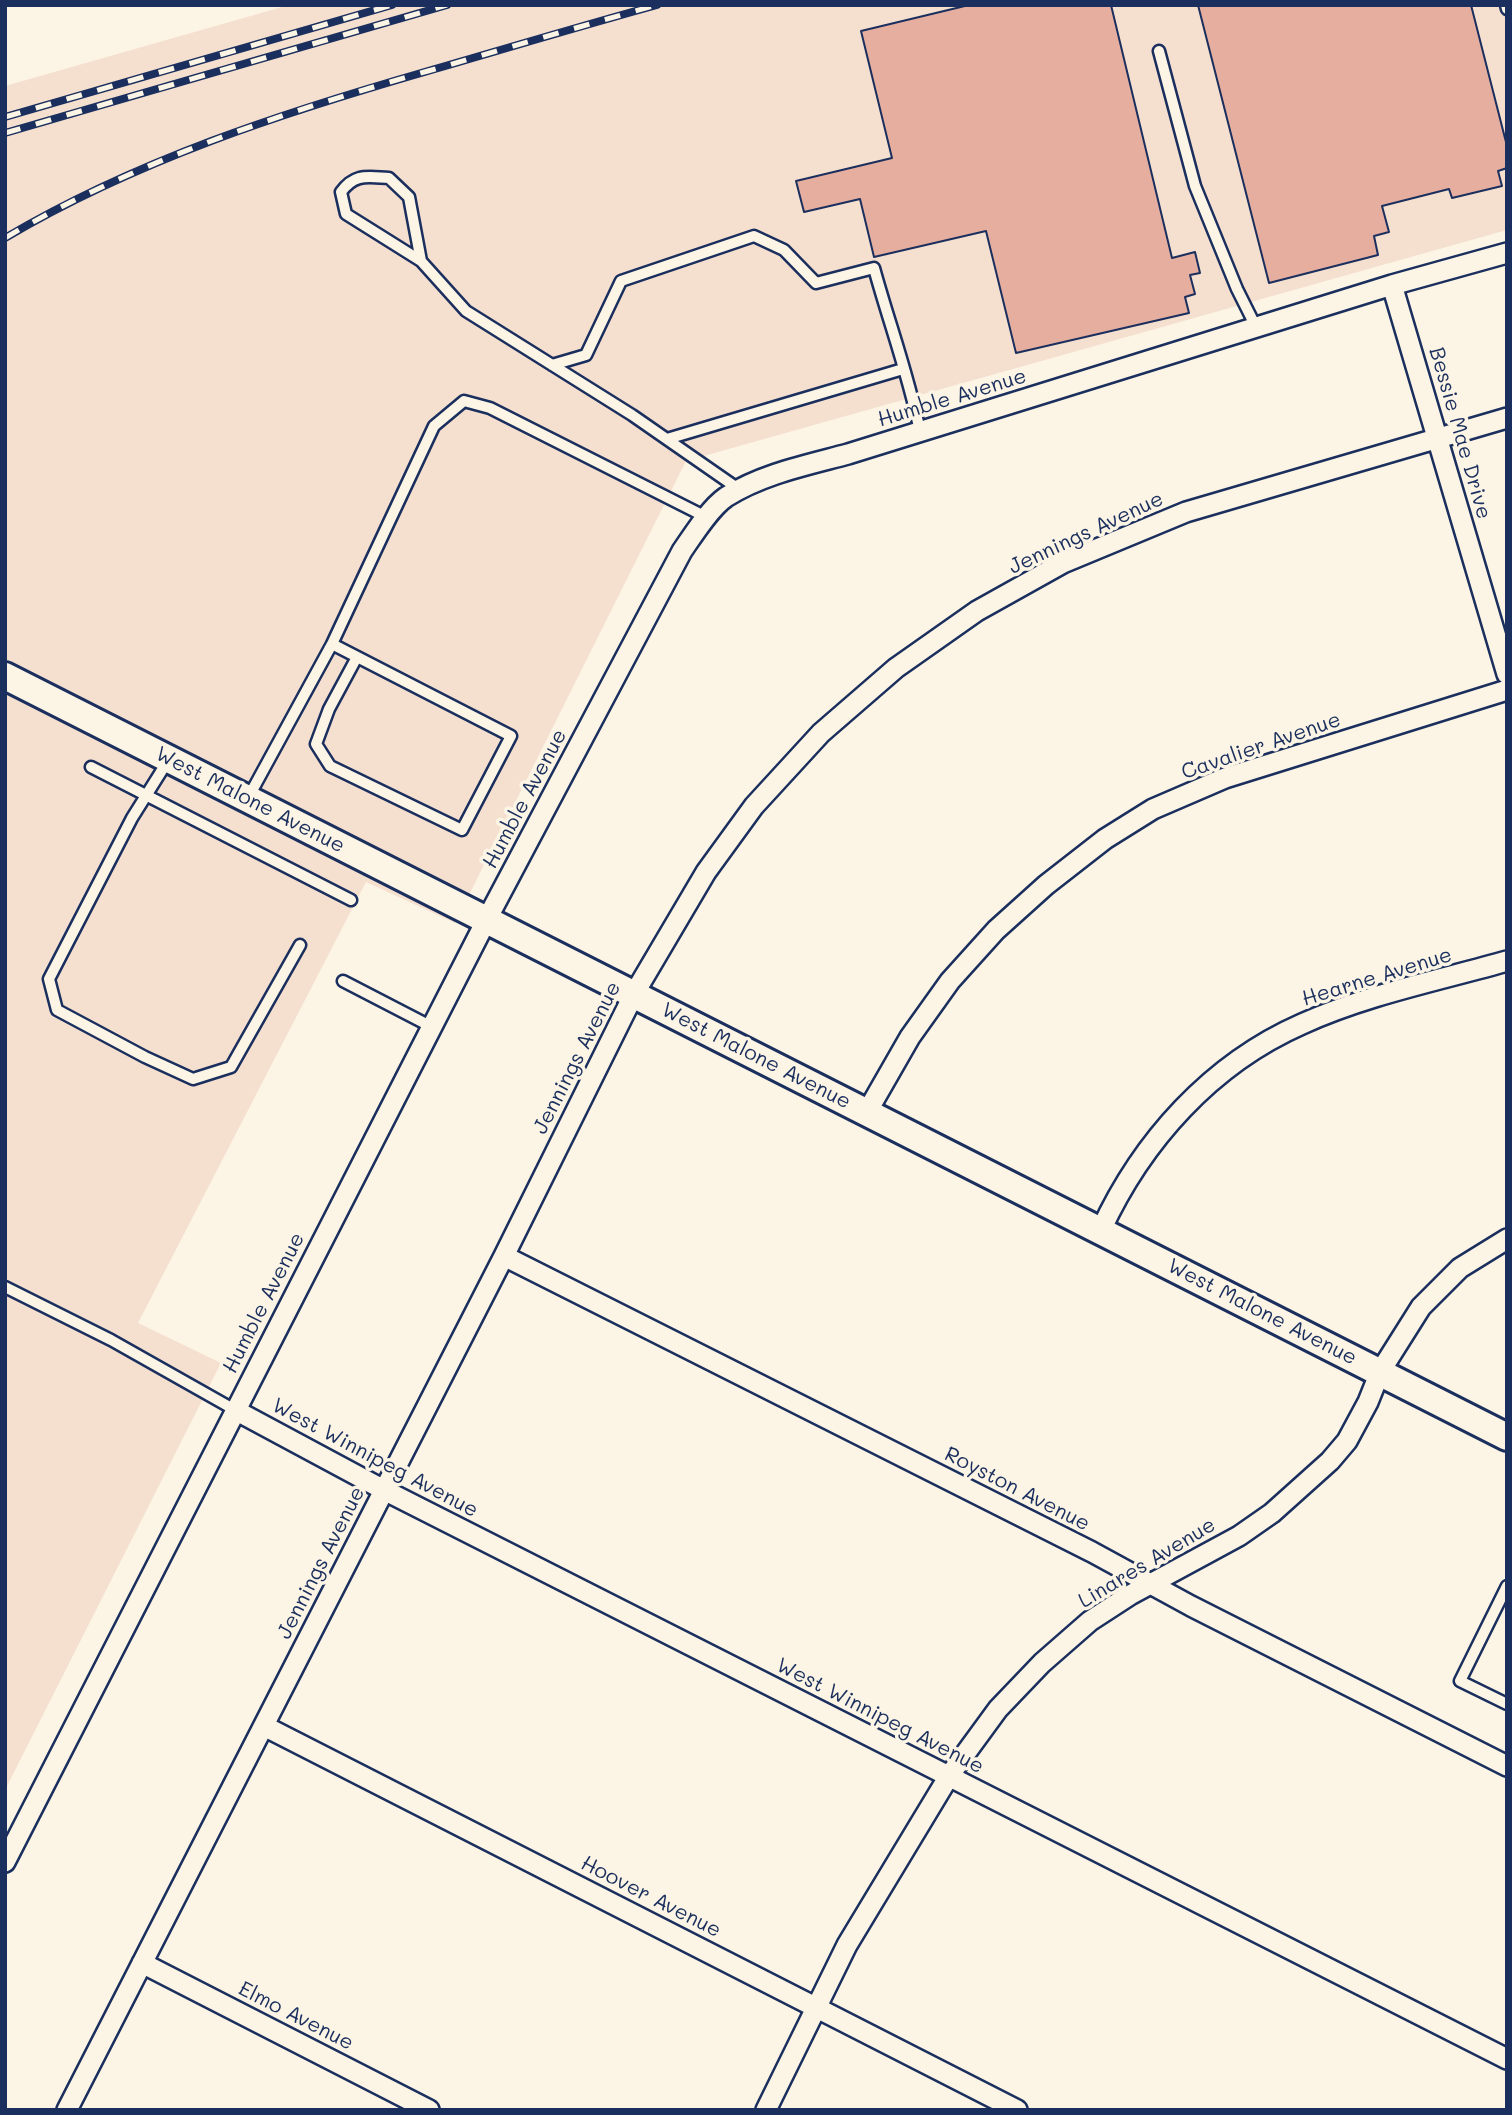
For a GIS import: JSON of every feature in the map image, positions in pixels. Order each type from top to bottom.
[{"type":"street","name":"Humble Avenue","points":[[5,1862],[487,919],[682,551],[724,498],[775,474],[920,432],[1392,285],[1507,253]]},
{"type":"street","name":"Bessie Mae Drive","points":[[1392,285],[1507,674]]},
{"type":"street","name":"Jennings Avenue","points":[[67,2110],[504,1256],[634,994],[706,872],[754,806],[821,733],[896,668],[977,611],[1063,563],[1186,512],[1507,418]]},
{"type":"street","name":"West Malone Avenue","points":[[5,676],[1507,1437]]},
{"type":"street","name":"Cavalier Avenue","points":[[867,1112],[910,1037],[950,981],[996,930],[1046,885],[1105,839],[1153,809],[1225,778],[1507,690]]},
{"type":"street","name":"Hearne Avenue","points":[[1101,1230],[1140,1160],[1166,1125],[1229,1067],[1256,1048],[1301,1024],[1330,1013],[1507,961]]},
{"type":"street","name":"Linares Avenue","points":[[766,2110],[847,1945],[949,1776],[998,1709],[1042,1663],[1090,1621],[1152,1583],[1239,1536],[1272,1513],[1331,1461],[1346,1441],[1380,1372],[1410,1321],[1440,1286],[1483,1252],[1507,1239]]},
{"type":"street","name":"Royston Avenue","points":[[504,1256],[1152,1583],[1191,1606],[1507,1766]]},
{"type":"street","name":"West Winnipeg Avenue","points":[[235,1410],[384,1490],[1507,2059]]},
{"type":"street","name":"Hoover Avenue","points":[[264,1726],[1017,2110]]},
{"type":"street","name":"Elmo Avenue","points":[[142,1963],[429,2110]]},
{"type":"lane","points":[[1159,51],[1195,186],[1237,289],[1256,327]]},
{"type":"lane","points":[[421,261],[409,197],[389,178],[363,177],[349,181],[341,192],[346,214],[421,261],[466,310],[667,439],[740,491]]},
{"type":"lane","points":[[552,365],[586,355],[621,281],[754,236],[784,250],[816,283],[874,268],[912,394],[920,432]]},
{"type":"lane","points":[[667,439],[903,369]]},
{"type":"lane","points":[[248,798],[332,644],[434,426],[464,401],[490,408],[707,517]]},
{"type":"lane","points":[[332,644],[358,657],[511,736],[463,830],[330,766],[316,744],[329,709],[358,657]]},
{"type":"lane","points":[[169,758],[146,795],[49,979],[57,1010],[193,1079],[231,1067],[300,945]]},
{"type":"lane","points":[[91,767],[351,900]]},
{"type":"lane","points":[[343,981],[432,1027]]},
{"type":"lane","points":[[5,1287],[111,1340],[235,1410]]},
{"type":"lane","points":[[1507,1586],[1460,1681],[1507,1704]]},
{"type":"shaded area","points":[[289,5],[1507,5],[1507,230],[686,461],[455,923],[366,882],[138,1323],[221,1363],[5,1790],[5,86]]},
{"type":"building","points":[[969,5],[1111,5],[1172,258],[1195,252],[1200,273],[1190,275],[1195,294],[1185,297],[1189,313],[1016,353],[986,231],[874,257],[860,199],[804,212],[796,181],[892,158],[861,31]]},
{"type":"building","points":[[1198,5],[1471,5],[1507,146],[1507,168],[1498,171],[1502,186],[1452,198],[1449,189],[1382,206],[1389,232],[1374,236],[1378,255],[1269,283]]},
{"type":"railway","points":[[5,117],[392,5]]},
{"type":"railway","points":[[5,133],[447,5]]},
{"type":"railway","points":[[5,238],[106,185],[211,141],[373,87],[657,5]]}]
